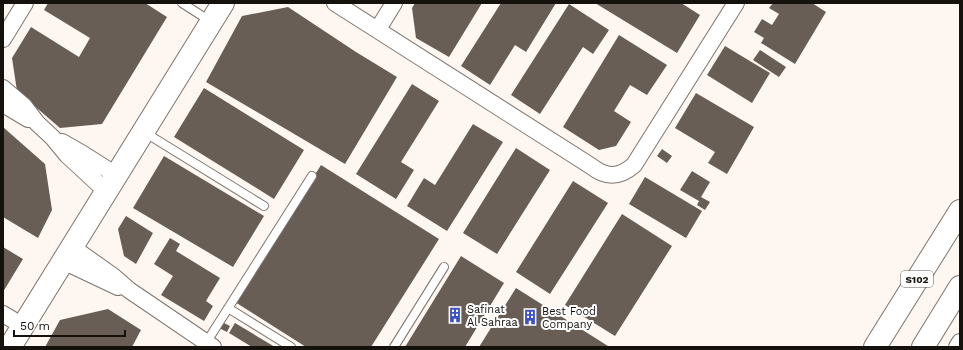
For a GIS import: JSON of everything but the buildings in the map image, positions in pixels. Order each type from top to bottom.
[{"type":"main road","points":[[10,347],[223,3]]},
{"type":"main road","name":"S102","points":[[875,347],[960,211]]},
{"type":"main road","points":[[923,347],[960,287]]},
{"type":"street","points":[[3,39],[25,3]]},
{"type":"street","points":[[335,3],[591,166],[603,167],[628,163],[640,157],[736,3]]},
{"type":"street","points":[[378,29],[394,3]]},
{"type":"street","points":[[3,88],[24,106],[37,123],[53,138],[74,148],[111,183]]},
{"type":"street","points":[[3,104],[16,113],[37,123]]},
{"type":"street","points":[[68,254],[113,276],[129,290],[209,345]]},
{"type":"street","points":[[3,314],[23,326]]},
{"type":"street","points":[[957,347],[960,342]]},
{"type":"lane","points":[[182,3],[212,21]]},
{"type":"lane","points":[[143,131],[264,206]]},
{"type":"lane","points":[[209,345],[228,308],[312,176]]},
{"type":"lane","points":[[394,347],[444,267]]},
{"type":"lane","points":[[228,308],[291,347]]},
{"type":"place","name":"Safinat Al Sahraa","points":[[455,315]]},
{"type":"place","name":"Best Food Company","points":[[530,317]]}]
